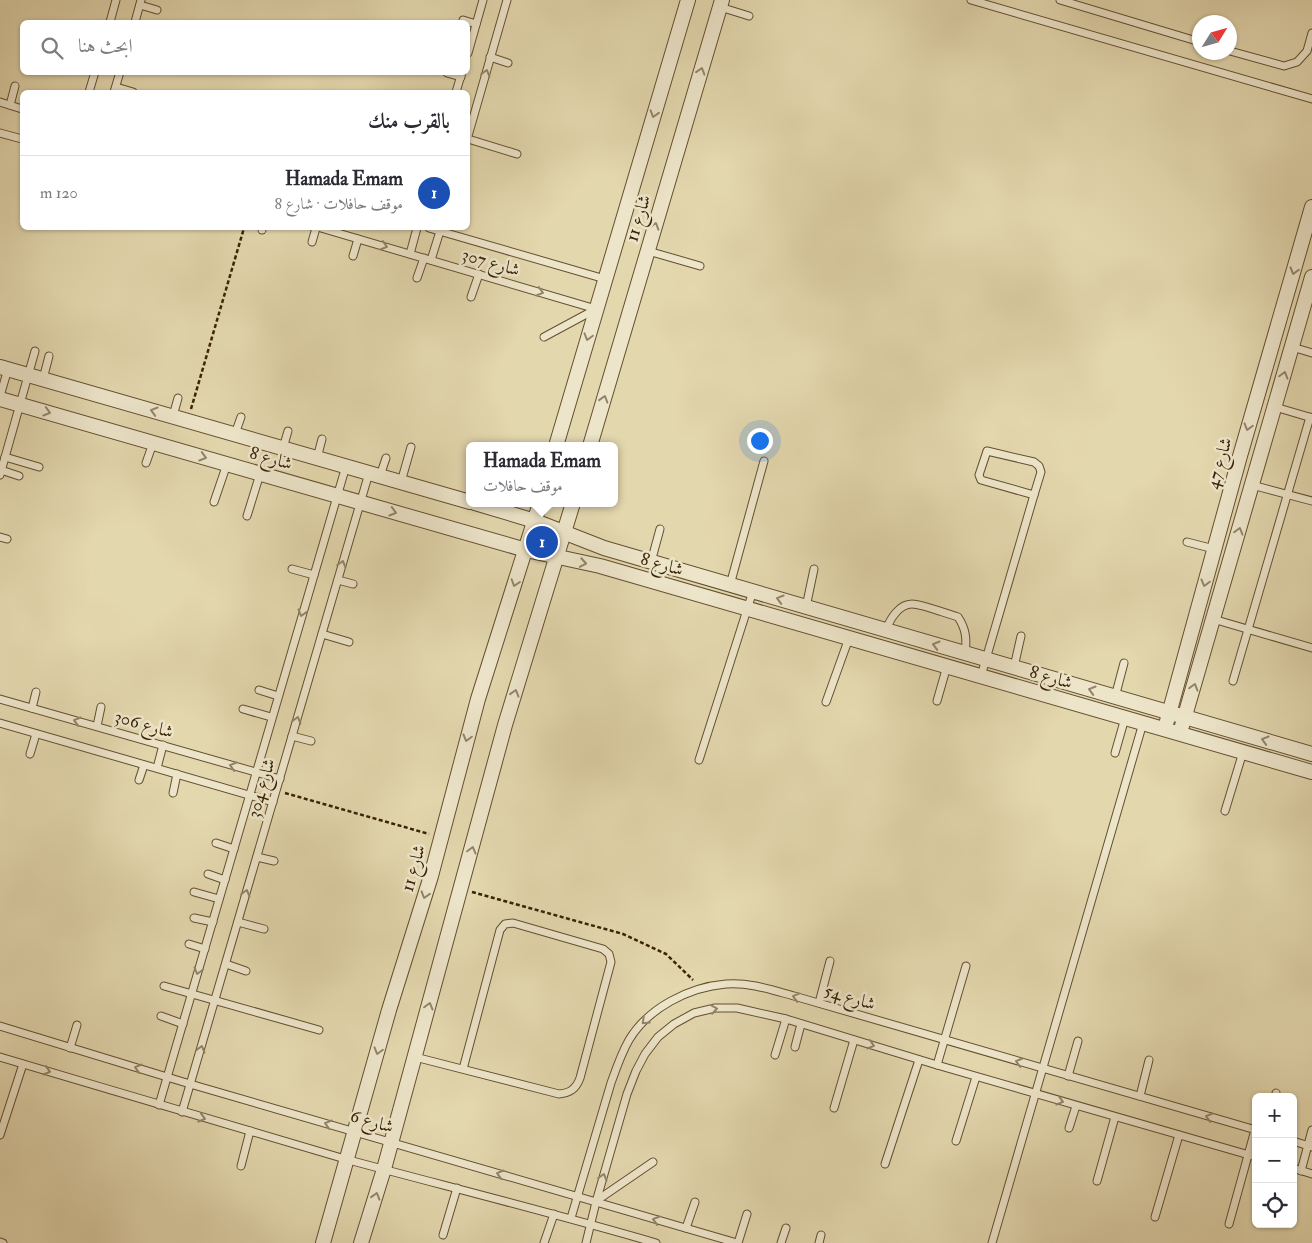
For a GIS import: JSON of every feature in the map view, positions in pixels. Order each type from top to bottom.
[{"type":"street","name":"شارع 11","points":[[557,442],[688,0]]},
{"type":"street","name":"شارع 11","points":[[591,442],[721,3]]},
{"type":"street","name":"شارع 47","points":[[1164,730],[1312,207]]},
{"type":"street","points":[[1180,734],[1312,277]]},
{"type":"street","name":"شارع 8","points":[[4,368],[466,501]]},
{"type":"street","name":"شارع 8","points":[[0,397],[360,503],[556,558],[600,566],[1312,772]]},
{"type":"street","name":"شارع 8","points":[[488,507],[564,531],[604,548],[1312,754]]},
{"type":"street","name":"شارع 11","points":[[323,1243],[390,1010],[431,876],[478,698],[539,507]]},
{"type":"street","points":[[361,1243],[384,1169],[506,726],[572,507]]},
{"type":"lane","points":[[111,20],[116,0]]},
{"type":"lane","points":[[470,46],[483,0]]},
{"type":"lane","points":[[470,131],[507,0]]},
{"type":"lane","points":[[971,0],[1312,99]]},
{"type":"lane","points":[[1060,0],[1192,40]]},
{"type":"lane","points":[[135,20],[140,2],[157,10]]},
{"type":"lane","points":[[721,3],[749,16]]},
{"type":"lane","points":[[470,22],[476,24]]},
{"type":"lane","points":[[1237,53],[1284,66],[1298,62],[1307,51],[1312,33]]},
{"type":"lane","points":[[490,57],[508,63]]},
{"type":"lane","points":[[90,90],[94,75]]},
{"type":"lane","points":[[115,90],[119,75]]},
{"type":"lane","points":[[457,90],[461,75]]},
{"type":"lane","points":[[10,105],[15,86]]},
{"type":"lane","points":[[0,102],[20,108]]},
{"type":"lane","points":[[0,133],[20,138]]},
{"type":"lane","points":[[470,139],[517,154]]},
{"type":"lane","points":[[312,242],[315,230]]},
{"type":"lane","name":"شارع 307","points":[[327,230],[596,309]]},
{"type":"lane","points":[[410,254],[416,230]]},
{"type":"lane","points":[[418,278],[440,230]]},
{"type":"lane","name":"شارع 307","points":[[443,230],[605,279]]},
{"type":"lane","points":[[353,256],[358,239]]},
{"type":"lane","points":[[648,251],[700,266]]},
{"type":"lane","points":[[472,297],[479,274]]},
{"type":"lane","points":[[544,337],[596,309]]},
{"type":"lane","points":[[1292,347],[1312,353]]},
{"type":"lane","points":[[19,476],[1,472],[35,351]]},
{"type":"lane","points":[[43,379],[49,356]]},
{"type":"lane","points":[[0,397],[4,368]]},
{"type":"lane","points":[[173,416],[178,398]]},
{"type":"lane","points":[[1233,681],[1311,418],[1274,407]]},
{"type":"lane","points":[[235,434],[241,417]]},
{"type":"lane","points":[[283,448],[288,431]]},
{"type":"lane","points":[[317,458],[322,439]]},
{"type":"lane","points":[[146,463],[153,443]]},
{"type":"lane","points":[[401,482],[411,447]]},
{"type":"lane","points":[[981,676],[1034,496],[1041,472],[1037,464],[990,451],[985,453],[979,475],[981,480],[1034,496]]},
{"type":"lane","points":[[5,456],[39,467]]},
{"type":"lane","name":"شارع 304","points":[[182,1112],[360,503],[375,474],[386,458]]},
{"type":"lane","points":[[730,585],[764,461]]},
{"type":"lane","points":[[214,502],[227,464]]},
{"type":"lane","name":"شارع 304","points":[[159,1105],[346,466]]},
{"type":"lane","points":[[247,516],[260,474]]},
{"type":"lane","points":[[1252,485],[1312,502]]},
{"type":"lane","points":[[651,562],[660,529]]},
{"type":"lane","points":[[1187,542],[1214,549]]},
{"type":"lane","points":[[292,569],[314,574]]},
{"type":"lane","points":[[806,607],[814,570]]},
{"type":"lane","points":[[338,580],[354,584]]},
{"type":"lane","points":[[700,760],[753,591]]},
{"type":"lane","points":[[886,630],[889,621],[895,613],[903,607],[912,604],[958,617],[966,634],[964,653]]},
{"type":"lane","points":[[1214,619],[1312,648]]},
{"type":"lane","points":[[322,634],[349,642]]},
{"type":"lane","points":[[1014,667],[1021,636]]},
{"type":"lane","points":[[826,702],[848,638]]},
{"type":"lane","points":[[1114,696],[1124,662]]},
{"type":"lane","points":[[937,701],[947,666]]},
{"type":"lane","points":[[259,690],[278,696]]},
{"type":"lane","points":[[32,708],[36,692]]},
{"type":"lane","name":"شارع 306","points":[[0,699],[280,779]]},
{"type":"lane","points":[[96,726],[101,707]]},
{"type":"lane","points":[[243,709],[271,717]]},
{"type":"lane","points":[[1114,753],[1124,718]]},
{"type":"lane","points":[[992,1243],[1143,723]]},
{"type":"lane","points":[[0,724],[273,802]]},
{"type":"lane","points":[[30,754],[36,734]]},
{"type":"lane","points":[[292,736],[311,741]]},
{"type":"lane","points":[[157,768],[162,745]]},
{"type":"lane","points":[[1225,811],[1242,752]]},
{"type":"lane","points":[[139,780],[144,765]]},
{"type":"lane","points":[[173,793],[178,774]]},
{"type":"lane","points":[[216,843],[234,849]]},
{"type":"lane","points":[[257,857],[274,861]]},
{"type":"lane","points":[[208,874],[225,880]]},
{"type":"lane","points":[[194,892],[219,900]]},
{"type":"lane","points":[[194,918],[212,922]]},
{"type":"lane","points":[[238,922],[264,929]]},
{"type":"lane","points":[[415,1057],[464,1070],[559,1094],[570,1092],[575,1088],[580,1078],[611,962],[609,954],[603,949],[542,931],[513,923],[505,924],[500,930],[464,1070]]},
{"type":"lane","points":[[189,944],[204,949]]},
{"type":"lane","points":[[819,1003],[830,961]]},
{"type":"lane","points":[[226,964],[246,971]]},
{"type":"lane","points":[[937,1066],[966,966]]},
{"type":"lane","name":"شارع 54","points":[[571,1218],[619,1061],[629,1040],[643,1021],[680,996],[702,988],[727,984],[748,985],[819,1003],[1252,1129]]},
{"type":"lane","points":[[164,986],[319,1030]]},
{"type":"lane","points":[[586,1243],[624,1103],[636,1071],[645,1054],[658,1037],[674,1024],[694,1013],[715,1008],[737,1008],[786,1019],[937,1066],[1252,1156],[1229,1224]]},
{"type":"lane","points":[[161,1016],[183,1024]]},
{"type":"lane","points":[[776,1055],[786,1019]]},
{"type":"lane","points":[[70,1048],[77,1024]]},
{"type":"lane","points":[[795,1047],[801,1024]]},
{"type":"lane","name":"شارع 6","points":[[0,1026],[190,1084],[738,1243]]},
{"type":"lane","points":[[834,1108],[854,1040]]},
{"type":"lane","points":[[1068,1076],[1078,1041]]},
{"type":"lane","points":[[0,1057],[182,1112],[656,1243]]},
{"type":"lane","points":[[885,1164],[919,1060]]},
{"type":"lane","points":[[1140,1096],[1149,1060]]},
{"type":"lane","points":[[0,1135],[23,1064]]},
{"type":"lane","points":[[956,1141],[976,1077]]},
{"type":"lane","points":[[1070,1128],[1076,1106]]},
{"type":"lane","points":[[1097,1181],[1115,1117]]},
{"type":"lane","points":[[1312,1130],[1310,1146],[1297,1169],[1312,1174]]},
{"type":"lane","points":[[241,1166],[250,1131]]},
{"type":"lane","points":[[1155,1217],[1179,1135]]},
{"type":"lane","points":[[1297,1142],[1310,1146]]},
{"type":"lane","points":[[596,1202],[653,1162]]},
{"type":"lane","points":[[443,1235],[457,1188]]},
{"type":"lane","points":[[686,1228],[695,1202]]},
{"type":"lane","points":[[544,1243],[554,1214]]},
{"type":"lane","points":[[738,1243],[747,1214]]},
{"type":"lane","points":[[781,1243],[786,1228]]},
{"type":"path","points":[[188,420],[243,230]]},
{"type":"path","points":[[276,791],[441,838]]},
{"type":"path","points":[[461,889],[622,934],[666,954],[702,988]]},
{"type":"place","name":"Hamada Emam","points":[[542,542]]}]
